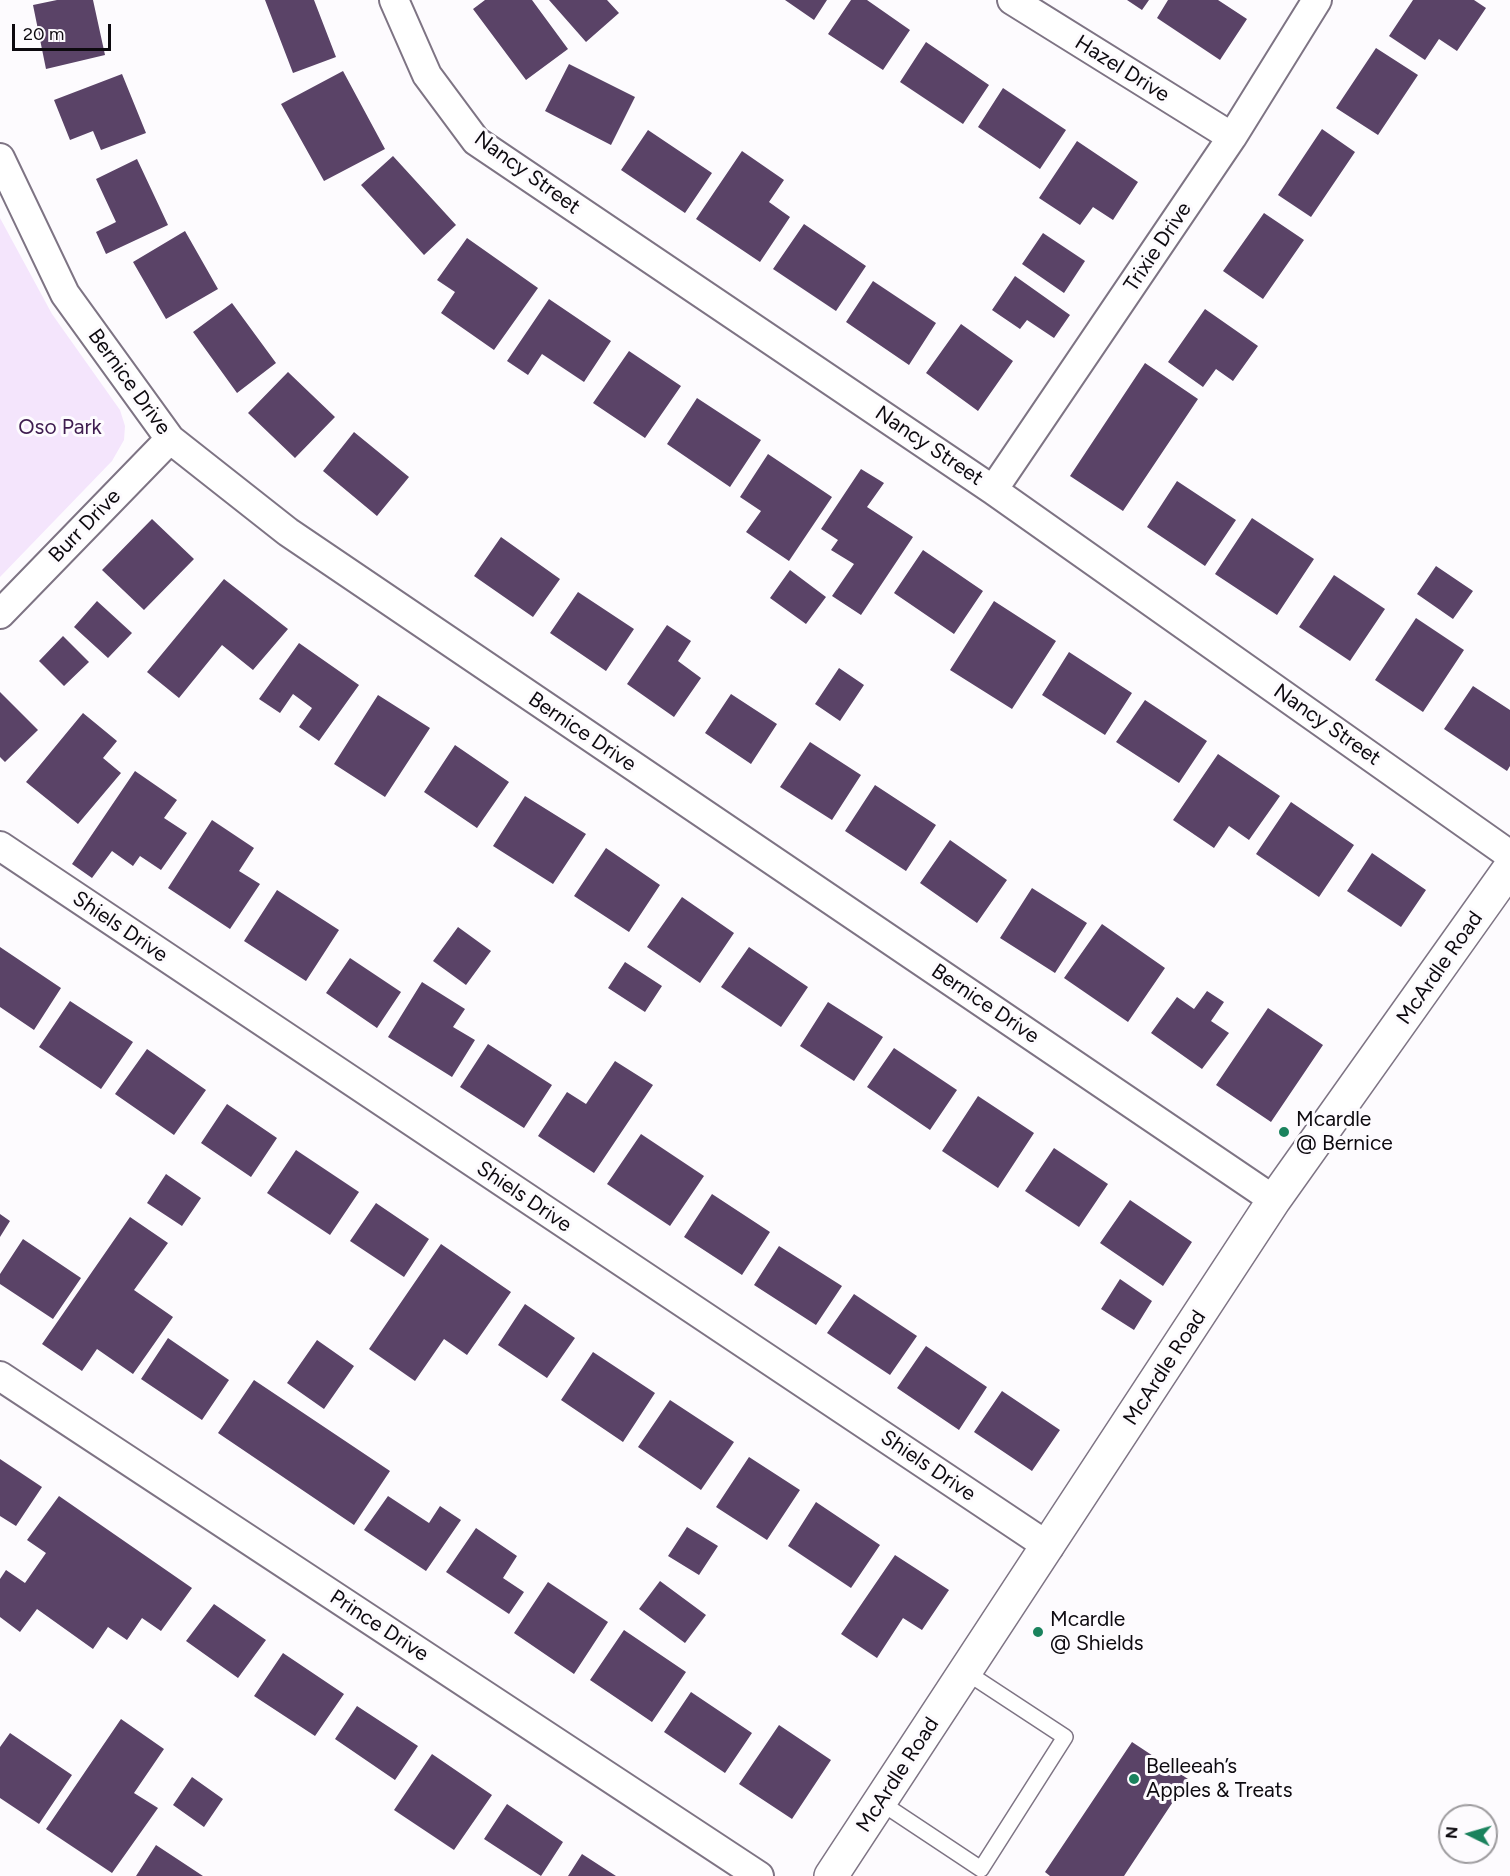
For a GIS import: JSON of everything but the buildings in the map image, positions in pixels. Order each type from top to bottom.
[{"type":"main road","name":"McArdle Road","points":[[831,1876],[1049,1547],[1274,1200],[1510,868]]},
{"type":"street","name":"Nancy Street","points":[[394,0],[427,75],[476,141],[993,490],[1510,855]]},
{"type":"street","name":"Hazel Drive","points":[[1012,0],[1232,138]]},
{"type":"street","name":"Trixie Drive","points":[[993,490],[1232,138],[1317,0]]},
{"type":"street","name":"Bernice Drive","points":[[0,158],[65,294],[170,439],[288,532],[1274,1200]]},
{"type":"street","name":"Burr Drive","points":[[0,614],[170,439]]},
{"type":"street","name":"Shiels Drive","points":[[0,846],[1049,1547]]},
{"type":"street","name":"Prince Drive","points":[[0,1376],[759,1876]]},
{"type":"lane","points":[[880,1802],[985,1872],[1065,1737],[966,1672]]},
{"type":"green space","name":"Oso Park","points":[[0,218],[52,314],[120,410],[125,426],[124,440],[112,461],[0,577]]},
{"type":"place","name":"Mcardle @ Bernice","points":[[1284,1132]]},
{"type":"place","name":"Mcardle @ Shields","points":[[1038,1632]]},
{"type":"place","name":"Belleeah’s Apples & Treats","points":[[1134,1779]]}]
